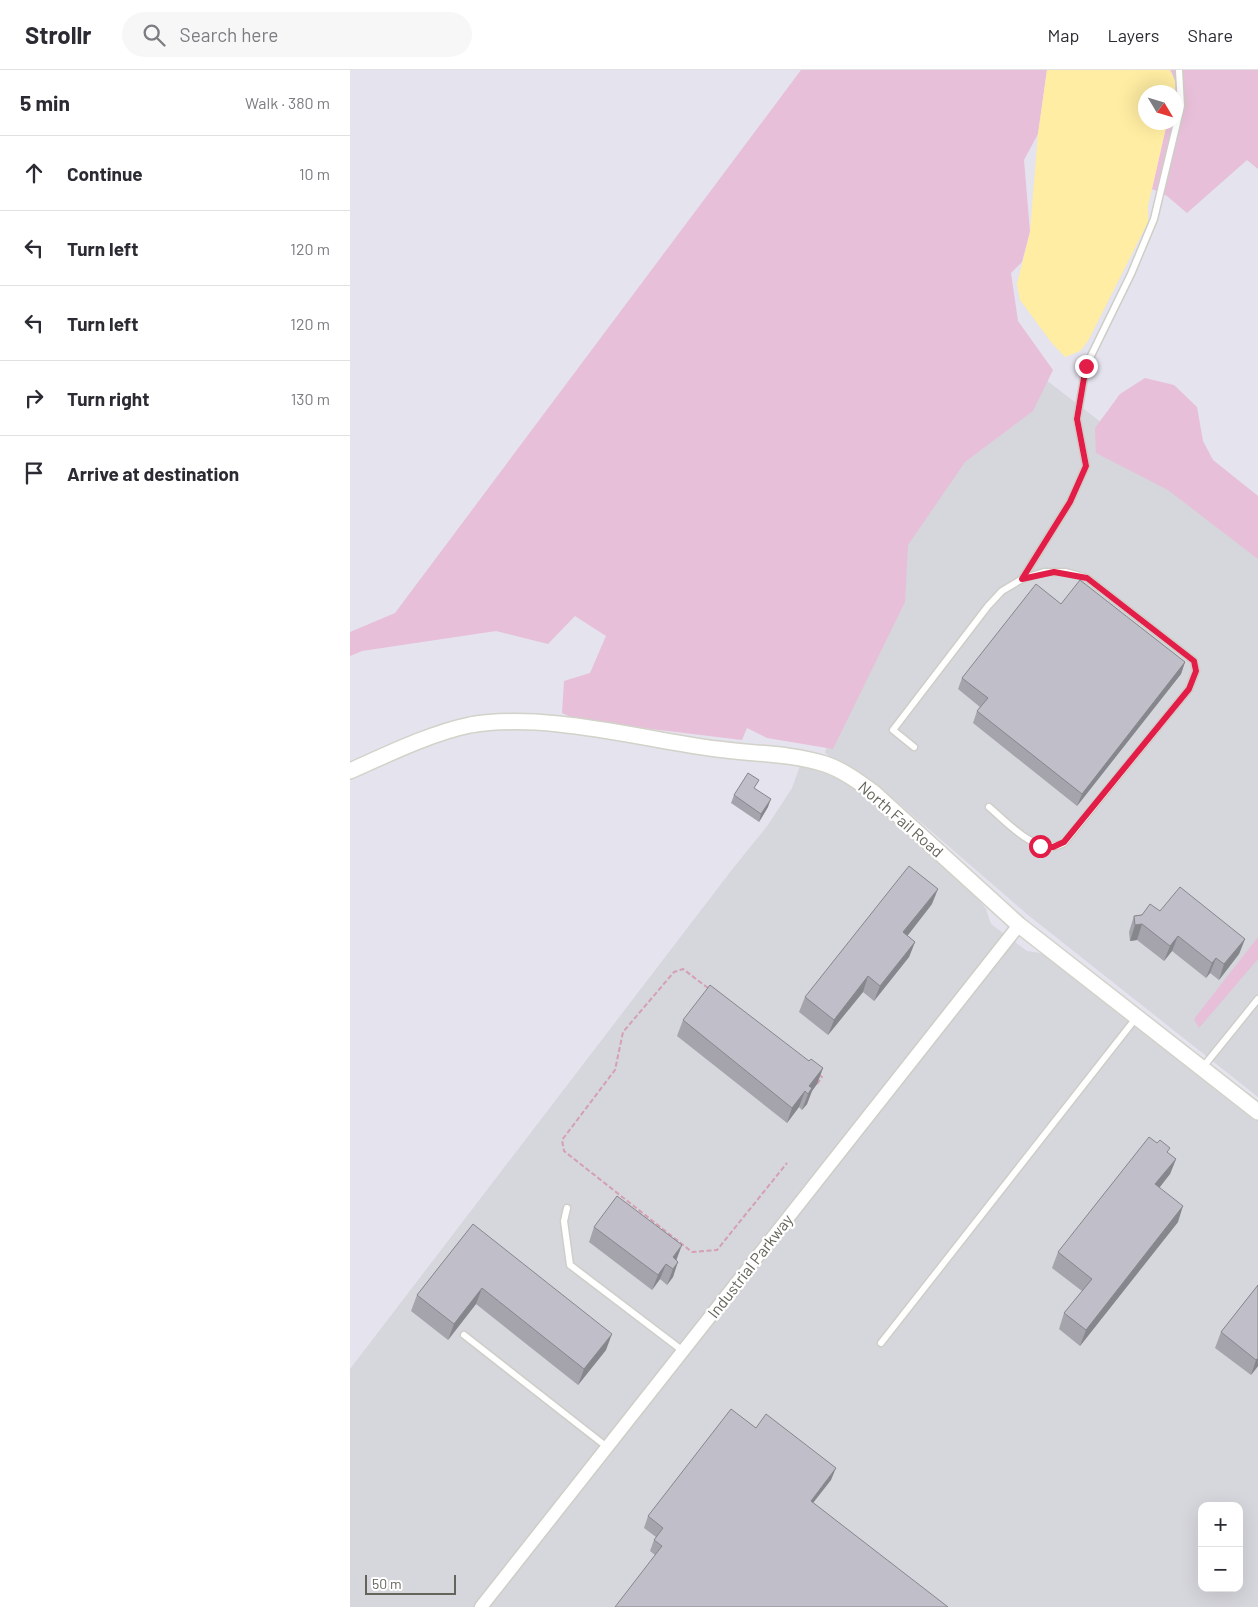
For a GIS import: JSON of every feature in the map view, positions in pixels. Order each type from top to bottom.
[{"type":"street","name":"North Fail Road","points":[[350,772],[401,748],[469,726],[530,721],[717,749],[803,758],[828,765],[853,778],[874,793],[1018,925],[1258,1112]]},
{"type":"street","name":"Industrial Parkway","points":[[482,1607],[1018,925]]},
{"type":"lane","points":[[1022,579],[1070,502],[1086,466],[1077,419],[1086,366],[1131,274],[1154,219],[1181,106],[1179,70]]},
{"type":"lane","points":[[914,746],[892,730],[988,606],[1002,591],[1022,579],[1054,572],[1087,578],[1194,661],[1196,671],[1189,689],[1064,842],[1053,847],[1040,846],[989,807]]},
{"type":"lane","points":[[1202,1068],[1258,999]]},
{"type":"lane","points":[[882,1343],[1137,1017]]},
{"type":"lane","points":[[567,1208],[564,1222],[570,1265],[683,1351]]},
{"type":"lane","points":[[464,1335],[607,1447]]},
{"type":"path","points":[[714,993],[683,969],[674,972],[623,1032],[615,1070],[562,1140],[564,1151],[692,1252],[717,1250],[787,1163]]},
{"type":"path","points":[[814,1071],[822,1077],[817,1084]]},
{"type":"shaded area","points":[[801,70],[1047,70],[1038,134],[1024,160],[1030,232],[1022,262],[1011,273],[1018,321],[1053,370],[1033,411],[965,462],[908,545],[905,602],[833,749],[767,738],[747,728],[742,740],[577,720],[562,713],[564,681],[590,673],[606,636],[575,616],[548,644],[496,631],[362,651],[350,656],[350,632],[395,613]]},
{"type":"shaded area","points":[[1047,70],[1170,70],[1176,83],[1176,85],[1138,85],[1138,130],[1165,130],[1148,206],[1148,222],[1088,341],[1080,351],[1065,357],[1051,342],[1020,300],[1017,284],[1030,232],[1038,134]]},
{"type":"shaded area","points":[[1170,70],[1258,70],[1258,169],[1247,160],[1187,213],[1167,196],[1152,189],[1165,130],[1183,130],[1183,85],[1175,85],[1173,74]]},
{"type":"shaded area","points":[[1024,363],[1258,543],[1258,1097],[1028,915],[895,800],[825,753],[898,529]]},
{"type":"shaded area","points":[[1145,378],[1174,385],[1197,407],[1203,441],[1213,460],[1258,496],[1258,559],[1168,490],[1096,453],[1095,428],[1120,394]]},
{"type":"shaded area","points":[[801,763],[850,784],[876,804],[968,886],[986,909],[991,924],[1027,951],[1040,953],[1063,963],[1258,1119],[1258,1607],[350,1607],[350,1369],[768,825],[792,788]]},
{"type":"shaded area","points":[[1258,937],[1258,959],[1199,1028],[1194,1019]]},
{"type":"building","points":[[1080,580],[1185,662],[1082,794],[977,711],[988,698],[962,678],[1036,584],[1061,604]]},
{"type":"building","points":[[748,773],[759,780],[754,788],[771,799],[761,814],[734,795]]},
{"type":"building","points":[[909,866],[938,889],[903,932],[915,942],[880,986],[868,976],[834,1020],[805,997]]},
{"type":"building","points":[[1180,887],[1245,939],[1224,964],[1216,958],[1212,963],[1178,936],[1170,946],[1142,924],[1135,925],[1134,916],[1142,915],[1150,904],[1160,911]]},
{"type":"building","points":[[710,985],[809,1061],[811,1059],[823,1068],[809,1086],[812,1088],[808,1094],[805,1091],[792,1108],[683,1020]]},
{"type":"building","points":[[1149,1137],[1157,1143],[1160,1140],[1170,1148],[1167,1152],[1176,1159],[1155,1184],[1183,1206],[1086,1330],[1064,1313],[1092,1279],[1058,1252]]},
{"type":"building","points":[[617,1196],[682,1245],[673,1257],[678,1262],[673,1269],[666,1264],[658,1275],[594,1227]]},
{"type":"building","points":[[473,1224],[612,1334],[584,1369],[482,1288],[454,1324],[417,1295]]},
{"type":"building","points":[[1258,1285],[1258,1358],[1256,1360],[1221,1332]]},
{"type":"building","points":[[731,1409],[756,1428],[766,1414],[836,1468],[811,1501],[948,1607],[615,1607],[662,1546],[654,1540],[663,1528],[648,1516]]},
{"type":"route","points":[[1040,846],[1046,848],[1053,847],[1064,842],[1189,689],[1195,678],[1196,671],[1194,661],[1104,589],[1087,578],[1066,572],[1044,572],[1022,579],[1070,502],[1086,466],[1077,419],[1086,366]]}]
